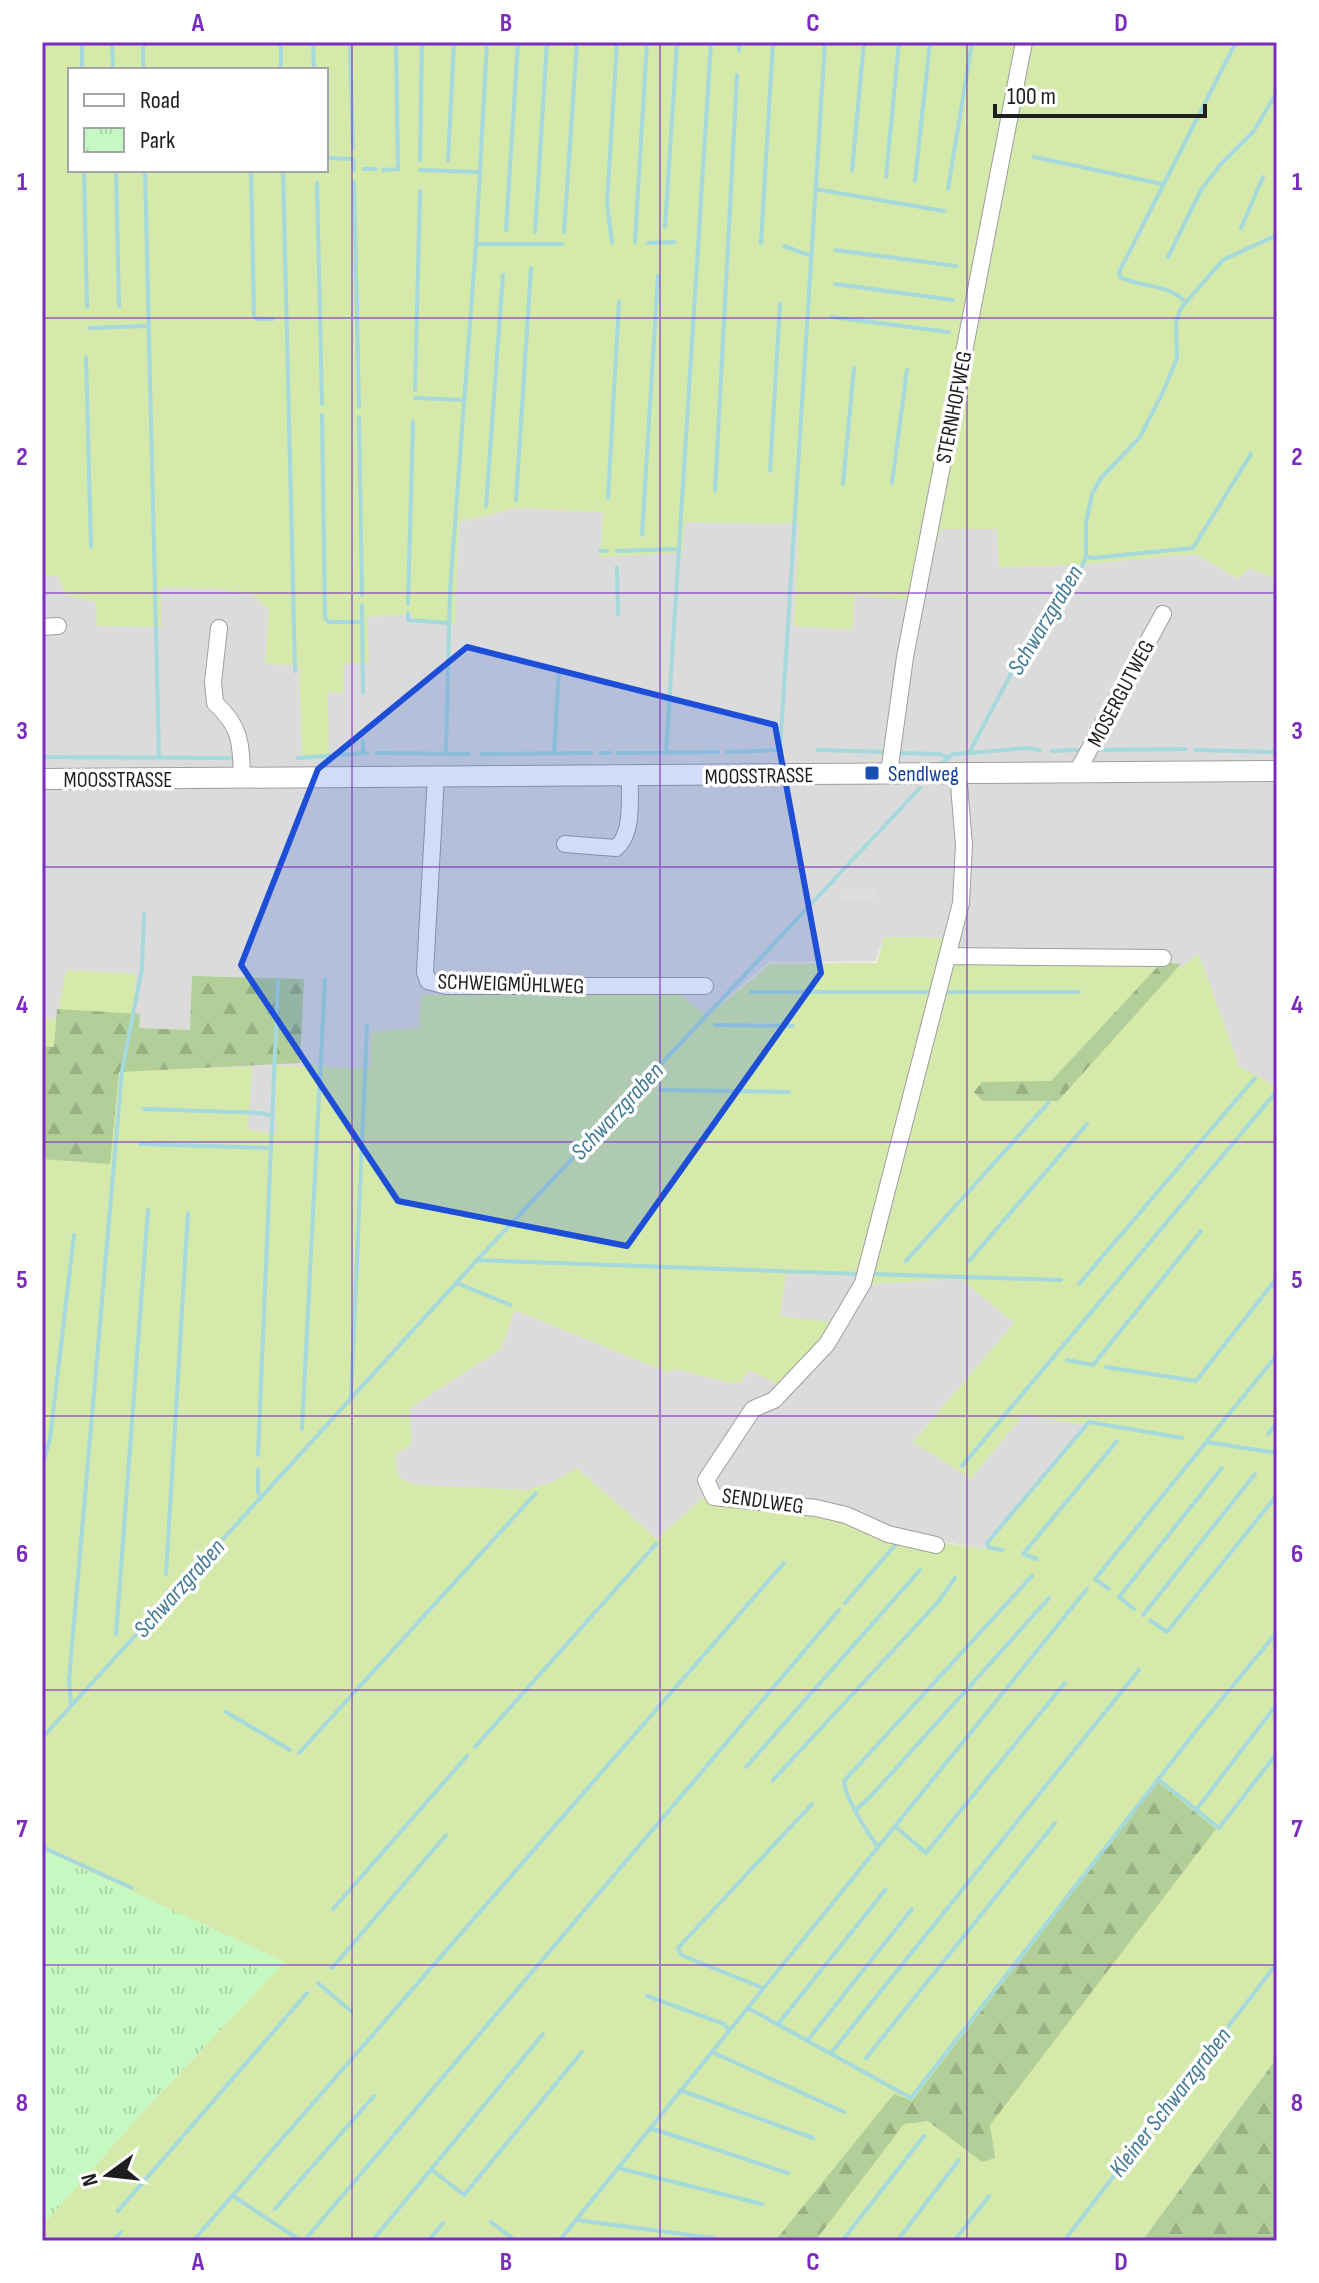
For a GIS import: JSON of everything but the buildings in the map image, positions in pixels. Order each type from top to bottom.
[{"type":"street","name":"STERNHOFWEG","points":[[889,773],[905,657],[1024,42]]},
{"type":"street","name":"MOSERGUTWEG","points":[[1077,772],[1163,614]]},
{"type":"street","points":[[219,628],[213,682],[215,703],[231,718],[241,741],[242,777]]},
{"type":"street","name":"MOOSSTRASSE","points":[[42,779],[1277,771]]},
{"type":"street","name":"SENDLWEG","points":[[936,1545],[888,1534],[846,1515],[816,1508],[714,1497],[706,1480],[753,1409],[774,1400],[827,1344],[863,1283],[871,1261],[961,903],[964,845],[958,773]]},
{"type":"street","name":"SCHWEIGMÜHLWEG","points":[[436,776],[426,957],[428,981],[446,986],[705,986]]},
{"type":"street","points":[[565,844],[616,848],[624,841],[628,825],[630,776]]},
{"type":"street","points":[[948,956],[1163,958]]},
{"type":"highlighted area","points":[[467,647],[775,725],[821,973],[627,1246],[398,1201],[241,965],[318,769]]},
{"type":"shaded area","points":[[517,508],[603,512],[601,556],[685,522],[799,524],[795,626],[852,630],[854,595],[940,529],[997,529],[999,567],[1076,565],[1195,554],[1237,579],[1248,568],[1277,579],[1277,1087],[1239,1066],[1198,955],[1180,968],[955,963],[884,937],[875,961],[769,962],[707,1016],[418,1028],[370,1068],[276,1135],[248,1129],[123,1070],[57,1020],[42,1018],[42,576],[58,576],[65,595],[97,602],[97,625],[161,587],[220,589],[253,595],[269,610],[265,664],[299,665],[302,756],[328,691],[343,692],[343,663],[367,617],[413,614],[414,622],[454,624],[459,522]]},
{"type":"shaded area","points":[[842,889],[877,889],[877,901],[842,901]]},
{"type":"shaded area","points":[[786,1274],[858,1276],[871,1284],[961,1279],[1015,1323],[913,1441],[971,1479],[1023,1415],[1089,1425],[985,1549],[704,1497],[657,1539],[577,1469],[553,1482],[527,1490],[416,1485],[398,1477],[395,1454],[410,1446],[410,1408],[501,1349],[515,1310],[669,1373],[676,1369],[740,1383],[750,1370],[837,1323],[780,1317]]},
{"type":"green space","points":[[42,42],[1277,42],[1277,579],[1249,568],[1238,579],[1195,554],[1076,565],[999,567],[997,529],[941,529],[920,601],[855,595],[852,630],[794,626],[799,524],[685,522],[682,553],[600,557],[603,512],[517,508],[459,522],[455,624],[413,622],[413,614],[367,617],[369,663],[344,664],[343,693],[328,692],[329,757],[302,756],[299,665],[265,664],[269,610],[253,595],[220,589],[161,587],[161,627],[97,626],[96,602],[65,595],[58,576],[42,576]]},
{"type":"green space","points":[[884,937],[950,938],[955,963],[1180,968],[1199,954],[1239,1066],[1277,1087],[1277,2058],[1142,2241],[42,2241],[42,2226],[142,2113],[285,1962],[42,1850],[42,1018],[57,1020],[66,970],[137,974],[124,1070],[252,1067],[248,1129],[276,1135],[276,1066],[370,1068],[371,1032],[418,1028],[422,995],[679,994],[707,1016],[770,964],[877,963]],"holes":[[[786,1274],[858,1276],[871,1284],[961,1279],[1014,1323],[913,1442],[971,1479],[1023,1415],[1089,1425],[985,1549],[733,1498],[704,1497],[657,1539],[577,1468],[553,1482],[527,1490],[416,1485],[398,1477],[395,1454],[411,1446],[410,1408],[501,1349],[515,1310],[669,1373],[676,1369],[739,1383],[750,1370],[783,1387],[838,1323],[780,1316]]]},
{"type":"green space","points":[[1162,962],[1181,964],[1058,1101],[983,1101],[974,1092],[982,1082],[1051,1081]]},
{"type":"green space","points":[[192,976],[304,979],[300,1063],[119,1072],[110,1164],[42,1159],[42,1046],[54,1047],[57,1009],[140,1014],[139,1028],[190,1030]]},
{"type":"green space","points":[[1158,1782],[1216,1829],[990,2125],[995,2158],[982,2162],[928,2121],[904,2124],[815,2241],[775,2241],[894,2094],[912,2101]]},
{"type":"green space","points":[[42,1850],[285,1962],[142,2113],[42,2226]]},
{"type":"green space","points":[[1277,2058],[1277,2241],[1142,2241]]},
{"type":"waterway","points":[[82,42],[82,68]]},
{"type":"waterway","points":[[112,42],[113,68]]},
{"type":"waterway","points":[[143,42],[143,68]]},
{"type":"waterway","points":[[281,42],[281,68]]},
{"type":"waterway","points":[[313,42],[314,68]]},
{"type":"waterway","points":[[350,42],[353,149]]},
{"type":"waterway","points":[[383,170],[398,169],[396,42]]},
{"type":"waterway","points":[[420,160],[422,42]]},
{"type":"waterway","points":[[448,160],[454,42]]},
{"type":"waterway","points":[[446,754],[450,590],[476,244],[487,42]]},
{"type":"waterway","points":[[506,230],[518,42]]},
{"type":"waterway","points":[[535,232],[547,42]]},
{"type":"waterway","points":[[564,232],[577,42]]},
{"type":"waterway","points":[[612,243],[607,203],[617,42]]},
{"type":"waterway","points":[[635,242],[647,42]]},
{"type":"waterway","points":[[665,227],[677,42]]},
{"type":"waterway","points":[[666,753],[711,42]]},
{"type":"waterway","points":[[739,42],[739,50]]},
{"type":"waterway","points":[[761,243],[773,42]]},
{"type":"waterway","points":[[780,750],[825,42]]},
{"type":"waterway","points":[[852,171],[864,42]]},
{"type":"waterway","points":[[886,177],[899,42]]},
{"type":"waterway","points":[[915,181],[930,42]]},
{"type":"waterway","points":[[948,189],[972,42]]},
{"type":"waterway","points":[[1185,302],[1171,292],[1120,277],[1119,272],[1236,42]]},
{"type":"waterway","points":[[715,491],[737,75]]},
{"type":"waterway","points":[[1168,257],[1201,190],[1220,165],[1253,132],[1277,92]]},
{"type":"waterway","points":[[1034,157],[1162,184]]},
{"type":"waterway","points":[[328,158],[353,159],[354,170]]},
{"type":"waterway","points":[[364,169],[376,169]]},
{"type":"waterway","points":[[420,170],[479,172]]},
{"type":"waterway","points":[[84,172],[87,307]]},
{"type":"waterway","points":[[116,172],[119,306]]},
{"type":"waterway","points":[[145,172],[159,758]]},
{"type":"waterway","points":[[251,172],[254,316],[257,319],[273,319]]},
{"type":"waterway","points":[[283,172],[295,671]]},
{"type":"waterway","points":[[1241,228],[1263,177]]},
{"type":"waterway","points":[[354,182],[359,407]]},
{"type":"waterway","points":[[317,183],[322,404]]},
{"type":"waterway","points":[[815,189],[944,211]]},
{"type":"waterway","points":[[415,390],[420,191]]},
{"type":"waterway","name":"Schwarzgraben","points":[[942,763],[953,754],[969,753],[1042,615],[1081,569],[1086,556],[1086,523],[1092,494],[1101,478],[1140,437],[1163,392],[1177,358],[1176,322],[1181,308],[1223,260],[1277,235]]},
{"type":"waterway","points":[[648,243],[674,242]]},
{"type":"waterway","points":[[477,244],[562,244]]},
{"type":"waterway","points":[[784,246],[811,256]]},
{"type":"waterway","points":[[835,250],[956,266]]},
{"type":"waterway","points":[[516,500],[531,268]]},
{"type":"waterway","points":[[486,506],[503,275]]},
{"type":"waterway","points":[[642,535],[658,276]]},
{"type":"waterway","points":[[835,284],[953,300]]},
{"type":"waterway","points":[[608,498],[619,302]]},
{"type":"waterway","points":[[770,471],[780,304]]},
{"type":"waterway","points":[[832,317],[949,332]]},
{"type":"waterway","points":[[89,328],[149,326]]},
{"type":"waterway","points":[[86,357],[91,547]]},
{"type":"waterway","points":[[843,484],[854,368]]},
{"type":"waterway","points":[[892,483],[907,370]]},
{"type":"waterway","points":[[415,398],[465,400]]},
{"type":"waterway","points":[[322,415],[325,618],[329,622],[362,622]]},
{"type":"waterway","points":[[359,417],[362,595]]},
{"type":"waterway","points":[[408,604],[413,421]]},
{"type":"waterway","points":[[1086,556],[1092,558],[1193,548],[1251,454]]},
{"type":"waterway","points":[[617,551],[678,549]]},
{"type":"waterway","points":[[600,551],[607,551]]},
{"type":"waterway","points":[[617,567],[618,614]]},
{"type":"waterway","points":[[362,605],[363,693]]},
{"type":"waterway","points":[[408,613],[408,620],[448,623]]},
{"type":"waterway","points":[[554,753],[559,670]]},
{"type":"waterway","points":[[363,741],[363,753]]},
{"type":"waterway","points":[[971,753],[1027,748],[1040,750]]},
{"type":"waterway","points":[[1095,750],[1185,749]]},
{"type":"waterway","points":[[727,752],[781,750]]},
{"type":"waterway","points":[[818,750],[886,752]]},
{"type":"waterway","points":[[1052,751],[1077,750]]},
{"type":"waterway","points":[[1195,750],[1277,752]]},
{"type":"waterway","points":[[618,753],[718,752]]},
{"type":"waterway","points":[[298,758],[367,753]]},
{"type":"waterway","points":[[377,753],[469,754]]},
{"type":"waterway","points":[[481,754],[591,753]]},
{"type":"waterway","points":[[601,753],[610,753]]},
{"type":"waterway","points":[[898,753],[941,754],[947,757]]},
{"type":"waterway","points":[[42,757],[236,758]]},
{"type":"waterway","name":"Schwarzgraben","points":[[42,1738],[477,1260],[920,788]]},
{"type":"waterway","points":[[71,1705],[69,1680],[122,1071],[142,968],[144,914]]},
{"type":"waterway","points":[[302,1429],[325,979]]},
{"type":"waterway","points":[[258,1455],[278,980]]},
{"type":"waterway","points":[[751,992],[930,992]]},
{"type":"waterway","points":[[943,992],[1079,992]]},
{"type":"waterway","points":[[351,1398],[367,1025]]},
{"type":"waterway","points":[[715,1025],[793,1026]]},
{"type":"waterway","points":[[1079,1284],[1255,1078]]},
{"type":"waterway","points":[[661,1090],[789,1092]]},
{"type":"waterway","points":[[962,1466],[1277,1091]]},
{"type":"waterway","points":[[906,1261],[1049,1102]]},
{"type":"waterway","points":[[144,1109],[272,1116]]},
{"type":"waterway","points":[[969,1261],[1087,1124]]},
{"type":"waterway","points":[[140,1144],[271,1148]]},
{"type":"waterway","points":[[116,1634],[148,1210]]},
{"type":"waterway","points":[[166,1574],[188,1213]]},
{"type":"waterway","points":[[1067,1360],[1093,1365],[1201,1231]]},
{"type":"waterway","points":[[42,1466],[50,1439],[74,1235]]},
{"type":"waterway","name":"Schwarzgraben","points":[[477,1260],[859,1274]]},
{"type":"waterway","name":"Schwarzgraben","points":[[872,1274],[1061,1280]]},
{"type":"waterway","points":[[1106,1367],[1196,1381],[1277,1278]]},
{"type":"waterway","points":[[457,1283],[510,1305]]},
{"type":"waterway","points":[[1109,1589],[1095,1579],[1277,1355]]},
{"type":"waterway","points":[[1002,1550],[988,1547],[987,1543],[1089,1422],[1182,1438]]},
{"type":"waterway","points":[[1268,1434],[1277,1423]]},
{"type":"waterway","points":[[1037,1559],[1023,1554],[1117,1441]]},
{"type":"waterway","points":[[1206,1442],[1277,1453]]},
{"type":"waterway","points":[[1134,1609],[1119,1597],[1222,1468]]},
{"type":"waterway","points":[[258,1470],[261,1498]]},
{"type":"waterway","points":[[1143,1615],[1255,1474]]},
{"type":"waterway","points":[[299,1753],[536,1493]]},
{"type":"waterway","points":[[1150,1620],[1167,1632],[1277,1495]]},
{"type":"waterway","points":[[475,1747],[656,1544]]},
{"type":"waterway","points":[[845,1603],[896,1544]]},
{"type":"waterway","points":[[193,2241],[784,1563]]},
{"type":"waterway","points":[[746,1767],[920,1570]]},
{"type":"waterway","points":[[878,1847],[852,1806],[844,1781],[1032,1576]]},
{"type":"waterway","points":[[773,1780],[938,1602],[955,1578]]},
{"type":"waterway","points":[[559,2241],[1087,1589]]},
{"type":"waterway","points":[[857,1809],[1049,1598]]},
{"type":"waterway","points":[[304,2241],[839,1610]]},
{"type":"waterway","points":[[748,2008],[911,2098],[1195,1732],[1277,1632]]},
{"type":"waterway","points":[[831,2053],[1139,1670]]},
{"type":"waterway","points":[[896,1827],[926,1853],[1065,1683]]},
{"type":"waterway","points":[[1196,1810],[1277,1704]]},
{"type":"waterway","points":[[226,1712],[290,1750]]},
{"type":"waterway","points":[[1158,1779],[1219,1828],[1277,1753]]},
{"type":"waterway","points":[[333,1909],[467,1756]]},
{"type":"waterway","points":[[763,1988],[681,1955],[678,1948],[812,1804]]},
{"type":"waterway","points":[[866,2058],[1055,1823]]},
{"type":"waterway","points":[[332,1968],[446,1835]]},
{"type":"waterway","points":[[42,1847],[132,1888]]},
{"type":"waterway","points":[[778,2024],[886,1889]]},
{"type":"waterway","points":[[807,2041],[912,1909]]},
{"type":"waterway","name":"Kleiner Schwarzgraben","points":[[1064,2241],[1277,1963]]},
{"type":"waterway","points":[[318,1983],[351,2011]]},
{"type":"waterway","points":[[118,2211],[307,1993]]},
{"type":"waterway","points":[[647,1996],[724,2024],[729,2030]]},
{"type":"waterway","points":[[372,2241],[543,2034]]},
{"type":"waterway","points":[[432,2170],[464,2195],[582,2052]]},
{"type":"waterway","points":[[712,2052],[844,2112]]},
{"type":"waterway","points":[[680,2090],[813,2138]]},
{"type":"waterway","points":[[275,2209],[374,2096]]},
{"type":"waterway","points":[[650,2128],[788,2173]]},
{"type":"waterway","points":[[842,2241],[924,2136]]},
{"type":"waterway","points":[[897,2241],[959,2160]]},
{"type":"waterway","points":[[618,2168],[762,2204]]},
{"type":"waterway","points":[[233,2196],[301,2241]]},
{"type":"waterway","points":[[954,2241],[989,2196]]},
{"type":"waterway","points":[[577,2220],[713,2238]]},
{"type":"waterway","points":[[491,2222],[516,2241]]},
{"type":"waterway","points":[[428,2241],[443,2223]]},
{"type":"waterway","points":[[113,2241],[121,2232]]},
{"type":"place","name":"Sendlweg","points":[[872,773]]}]
